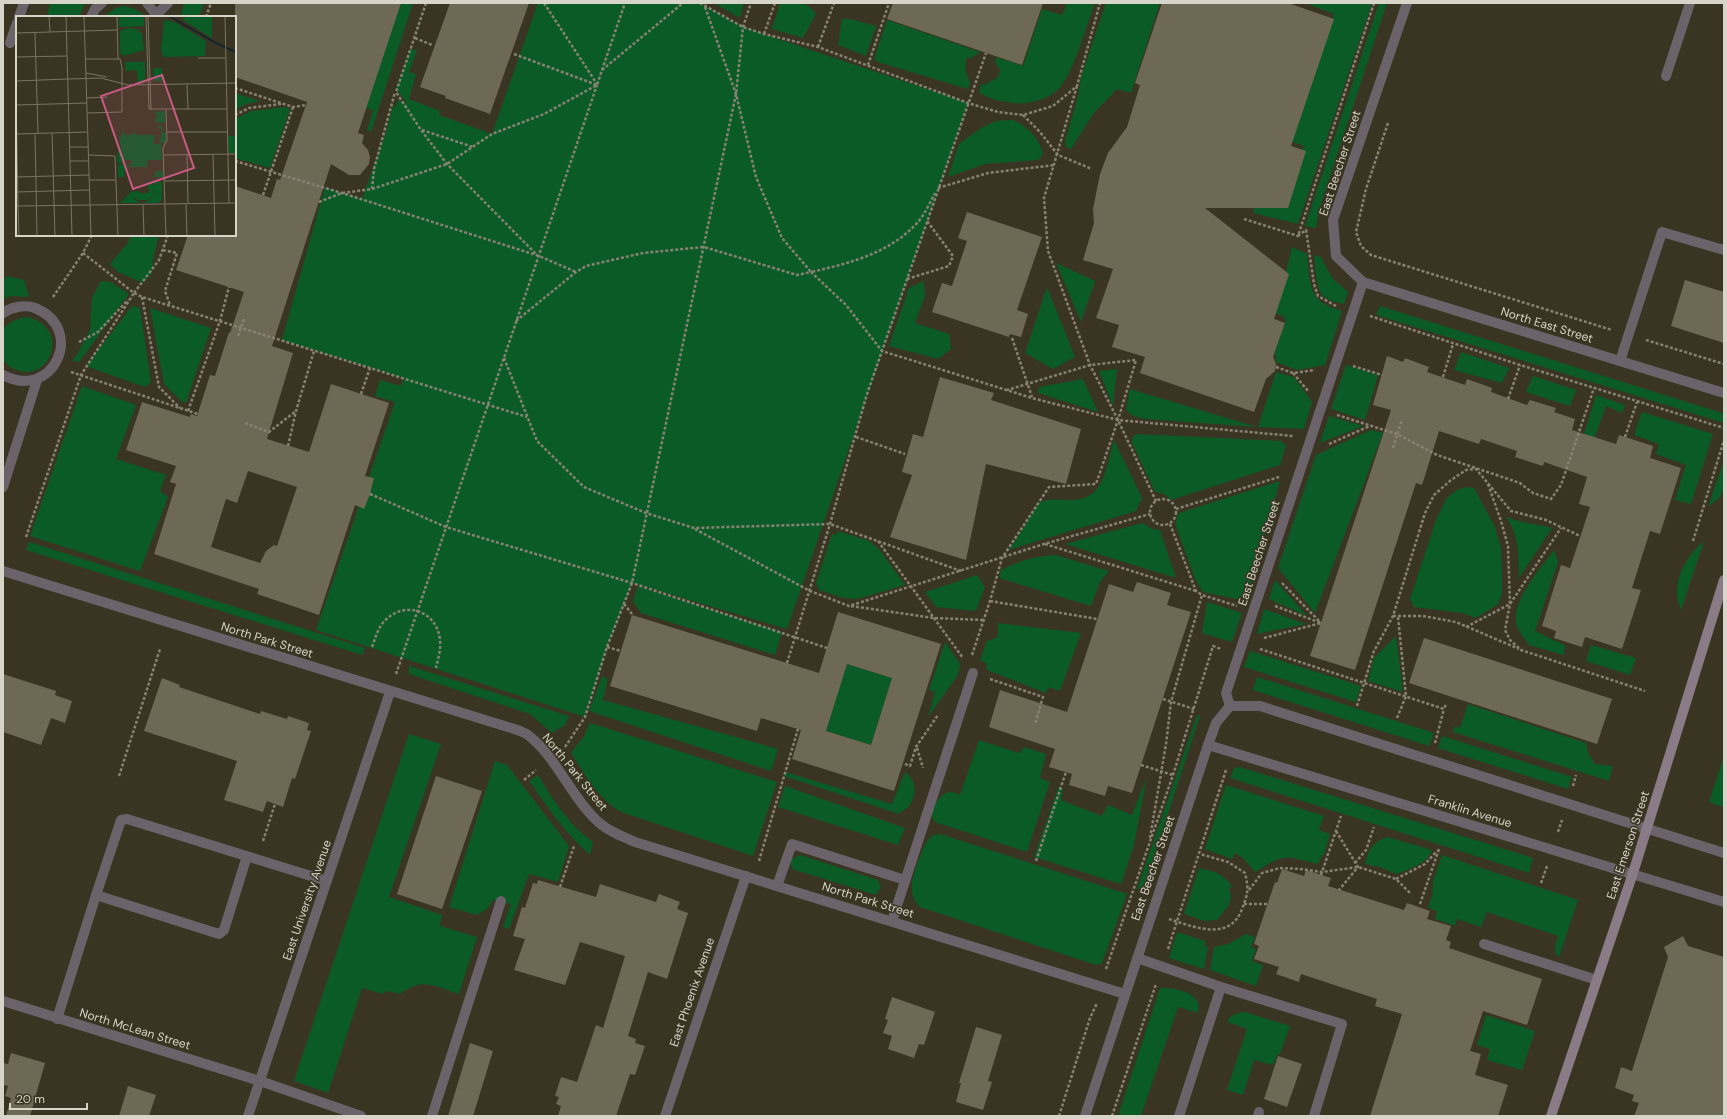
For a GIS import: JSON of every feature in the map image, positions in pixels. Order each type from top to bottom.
[{"type":"main road","name":"East Emerson Street","points":[[1550,1116],[1633,874],[1724,580]]},
{"type":"street","points":[[19,16],[24,3]]},
{"type":"street","points":[[92,16],[95,9],[102,3]]},
{"type":"street","points":[[147,3],[158,16],[168,3]]},
{"type":"street","name":"East Beecher Street","points":[[1085,1116],[1124,994],[1208,745],[1216,723],[1230,706],[1226,693],[1322,409],[1363,282],[1336,256],[1333,220],[1407,3]]},
{"type":"street","points":[[1666,76],[1690,3]]},
{"type":"street","points":[[10,43],[16,26]]},
{"type":"street","points":[[1620,361],[1662,232],[1724,250]]},
{"type":"street","name":"North East Street","points":[[1363,282],[1724,393]]},
{"type":"street","points":[[3,313],[19,307],[31,307],[43,312],[52,320],[59,330],[62,343],[60,354],[54,367],[46,375],[37,380],[24,382],[12,380],[3,376]]},
{"type":"street","points":[[3,487],[37,380]]},
{"type":"street","name":"North Park Street","points":[[3,571],[527,734],[541,747],[586,808],[601,824],[614,833],[635,842],[1124,994]]},
{"type":"street","points":[[892,921],[971,670]]},
{"type":"street","name":"East University Avenue","points":[[248,1116],[390,692]]},
{"type":"street","points":[[1230,706],[1260,706],[1724,853]]},
{"type":"street","name":"Franklin Avenue","points":[[1208,745],[1724,902]]},
{"type":"street","points":[[57,1019],[121,820],[127,819],[327,881]]},
{"type":"street","points":[[777,886],[792,844],[905,880]]},
{"type":"street","points":[[96,895],[219,934],[224,930],[252,858]]},
{"type":"street","name":"East Phoenix Avenue","points":[[664,1116],[750,877]]},
{"type":"street","points":[[432,1116],[501,901]]},
{"type":"street","points":[[1484,944],[1597,980]]},
{"type":"street","points":[[1137,958],[1221,987],[1342,1024],[1314,1116]]},
{"type":"street","points":[[1179,1116],[1221,987]]},
{"type":"street","name":"North McLean Street","points":[[3,1001],[260,1081],[361,1116]]},
{"type":"path","points":[[206,16],[211,3]]},
{"type":"path","points":[[372,189],[374,169],[396,92],[426,3]]},
{"type":"path","points":[[544,3],[597,85]]},
{"type":"path","points":[[390,692],[625,3]]},
{"type":"path","points":[[602,70],[683,3]]},
{"type":"path","points":[[700,3],[744,27],[764,34],[818,47],[968,103],[998,112],[1024,115],[1053,106],[1077,86]]},
{"type":"path","points":[[524,780],[567,746],[585,717],[607,647],[632,583],[736,94],[744,27],[751,3]]},
{"type":"path","points":[[764,34],[775,3]]},
{"type":"path","points":[[818,47],[834,3]]},
{"type":"path","points":[[868,65],[889,3]]},
{"type":"path","points":[[1100,3],[1058,155],[1044,198],[1048,251],[1090,366],[1118,420],[1156,501]]},
{"type":"path","points":[[1298,236],[1374,3]]},
{"type":"path","points":[[705,6],[736,94],[756,177],[782,238],[811,272],[846,305],[882,351],[1032,398],[1118,420],[1312,438]]},
{"type":"path","points":[[415,38],[432,45]]},
{"type":"path","points":[[787,664],[856,437],[867,394],[986,53]]},
{"type":"path","points":[[514,54],[597,85]]},
{"type":"path","points":[[319,202],[342,192],[372,189],[447,164],[492,134],[544,114],[597,85]]},
{"type":"path","points":[[236,88],[293,107],[306,105]]},
{"type":"path","points":[[396,92],[421,130],[447,164],[539,256]]},
{"type":"path","points":[[236,114],[249,108],[284,104]]},
{"type":"path","points":[[263,195],[293,107]]},
{"type":"path","points":[[1024,115],[1058,155],[1092,169]]},
{"type":"path","points":[[1390,117],[1359,213],[1356,232],[1361,246],[1371,255],[1724,364]]},
{"type":"path","points":[[421,130],[473,147]]},
{"type":"path","points":[[236,161],[342,192],[539,256],[576,272]]},
{"type":"path","points":[[516,321],[576,272],[586,266],[643,252],[704,248],[797,275],[847,264],[890,246],[919,221],[938,188],[988,173],[1055,165]]},
{"type":"path","points":[[1244,219],[1298,236]]},
{"type":"path","points":[[907,280],[949,266],[953,256],[927,221]]},
{"type":"path","points":[[1298,236],[1306,230],[1314,284],[1318,296],[1331,304],[1453,344],[1724,428]]},
{"type":"path","points":[[43,312],[83,253],[92,236]]},
{"type":"path","points":[[26,537],[81,375],[134,293],[159,260],[168,236]]},
{"type":"path","points":[[163,250],[177,254],[164,291],[171,306]]},
{"type":"path","points":[[83,253],[134,293],[142,297],[528,417]]},
{"type":"path","points":[[188,411],[220,321],[229,287]]},
{"type":"path","points":[[60,354],[98,332],[134,293]]},
{"type":"path","points":[[142,297],[159,387],[180,408]]},
{"type":"path","points":[[238,336],[244,319]]},
{"type":"path","points":[[1012,338],[1032,398]]},
{"type":"path","points":[[1443,377],[1453,344]]},
{"type":"path","points":[[288,446],[296,411],[314,351]]},
{"type":"path","points":[[504,358],[537,441],[584,487],[646,513],[694,528],[810,591],[848,606],[934,618],[983,620]]},
{"type":"path","points":[[971,670],[983,620],[1002,558],[1049,488],[1096,484],[1118,420],[1136,360],[1090,366],[1006,390]]},
{"type":"path","points":[[1276,367],[1293,373],[1336,364],[1382,375]]},
{"type":"path","points":[[1508,398],[1520,365]]},
{"type":"path","points":[[54,367],[198,414]]},
{"type":"path","points":[[361,394],[370,368]]},
{"type":"path","points":[[1322,409],[1396,434],[1437,455],[1520,484],[1533,493],[1551,499],[1561,485],[1594,388]]},
{"type":"path","points":[[1625,437],[1637,402]]},
{"type":"path","points":[[244,423],[269,432],[296,411]]},
{"type":"path","points":[[1393,448],[1396,434],[1402,419]]},
{"type":"path","points":[[1306,453],[1370,426]]},
{"type":"path","points":[[856,437],[905,454]]},
{"type":"path","points":[[1693,541],[1724,440]]},
{"type":"path","points":[[1476,469],[1511,511],[1546,520],[1580,536]]},
{"type":"path","points":[[1357,706],[1374,651],[1392,616],[1425,513],[1434,495],[1451,480],[1466,470],[1476,469]]},
{"type":"path","points":[[1176,509],[1300,471]]},
{"type":"path","points":[[1487,482],[1508,546],[1510,604],[1505,630],[1510,640],[1521,650]]},
{"type":"path","points":[[370,494],[446,527],[632,583],[827,648]]},
{"type":"path","points":[[1168,500],[1172,502],[1176,509],[1176,517],[1170,524],[1166,526],[1154,522],[1150,514],[1156,501],[1168,500]]},
{"type":"path","points":[[848,606],[1044,544],[1150,514]]},
{"type":"path","points":[[694,528],[830,524],[961,571]]},
{"type":"path","points":[[1170,524],[1196,591]]},
{"type":"path","points":[[1466,627],[1510,604],[1561,528]]},
{"type":"path","points":[[878,540],[971,670],[1043,697],[1035,724]]},
{"type":"path","points":[[1044,544],[1196,591],[1202,595],[1254,612]]},
{"type":"path","points":[[1268,568],[1321,623]]},
{"type":"path","points":[[1148,846],[1172,702],[1202,595]]},
{"type":"path","points":[[990,600],[1097,619]]},
{"type":"path","points":[[1258,600],[1321,623]]},
{"type":"path","points":[[624,604],[632,614]]},
{"type":"path","points":[[372,647],[383,624],[396,613],[409,609],[425,613],[435,623],[440,640],[440,654],[436,668]]},
{"type":"path","points":[[1392,616],[1423,616],[1456,622],[1521,650],[1645,691]]},
{"type":"path","points":[[1398,617],[1406,696],[1398,718]]},
{"type":"path","points":[[1243,643],[1321,623]]},
{"type":"path","points":[[1243,643],[1364,684],[1444,709]]},
{"type":"path","points":[[1059,1116],[1090,1018],[1097,1003],[1148,846],[1173,775],[1213,646],[1239,655]]},
{"type":"path","points":[[607,647],[621,651]]},
{"type":"path","points":[[119,776],[160,649]]},
{"type":"path","points":[[1163,699],[1194,709]]},
{"type":"path","points":[[1439,727],[1446,704]]},
{"type":"path","points":[[750,877],[798,729]]},
{"type":"path","points":[[905,764],[910,766],[916,747]]},
{"type":"path","points":[[1112,1116],[1178,922],[1233,752]]},
{"type":"path","points":[[1141,765],[1173,775]]},
{"type":"path","points":[[1036,861],[1066,772]]},
{"type":"path","points":[[1573,785],[1576,775]]},
{"type":"path","points":[[252,858],[276,804]]},
{"type":"path","points":[[1557,835],[1564,813]]},
{"type":"path","points":[[1322,873],[1341,816]]},
{"type":"path","points":[[1355,863],[1366,850],[1374,827]]},
{"type":"path","points":[[1336,831],[1358,867]]},
{"type":"path","points":[[560,887],[574,846]]},
{"type":"path","points":[[1396,879],[1425,864],[1439,849],[1420,904]]},
{"type":"path","points":[[1200,854],[1228,862],[1245,873],[1249,890]]},
{"type":"path","points":[[1541,883],[1548,862]]},
{"type":"path","points":[[1152,913],[1203,929],[1226,928],[1239,918],[1249,890],[1262,873],[1280,868],[1300,869],[1322,873],[1358,867],[1396,879],[1410,893]]},
{"type":"path","points":[[1339,890],[1358,867]]},
{"type":"path","points":[[1244,904],[1267,904]]},
{"type":"green space","points":[[50,3],[85,3],[79,16],[47,16]]},
{"type":"green space","points":[[184,3],[204,3],[199,16],[180,16]]},
{"type":"green space","points":[[400,3],[413,3],[371,132],[367,130],[373,110],[366,108]]},
{"type":"green space","points":[[538,3],[699,3],[743,27],[968,103],[787,629],[632,583],[607,647],[585,717],[316,630],[395,402],[375,396],[380,380],[401,386],[404,378],[282,340],[325,187],[362,199],[386,132],[393,105],[395,108],[398,100],[407,103],[396,89],[410,49],[417,50],[409,72],[416,74],[409,99],[440,111],[439,115],[492,134]]},
{"type":"green space","points":[[714,3],[744,3],[740,18]]},
{"type":"green space","points":[[780,3],[805,4],[809,6],[816,14],[803,38],[772,29]]},
{"type":"green space","points":[[1067,3],[1095,3],[1071,69],[1057,91],[1046,98],[1026,103],[995,100],[979,92],[981,85],[986,84],[998,77],[1000,69],[995,63],[996,57],[1023,66],[1042,9],[1062,15]]},
{"type":"green space","points":[[1106,3],[1160,3],[1131,93],[1117,89],[1093,114],[1071,149],[1066,147],[1065,142],[1078,96],[1081,77]]},
{"type":"green space","points":[[1305,3],[1372,3],[1298,224],[1253,213],[1255,206],[1285,206],[1304,146],[1281,138],[1294,134],[1334,14]]},
{"type":"green space","points":[[1379,3],[1387,3],[1319,210],[1316,228],[1305,226]]},
{"type":"green space","points":[[122,6],[129,7],[135,9],[145,16],[104,16],[114,9]]},
{"type":"green space","points":[[842,19],[851,19],[876,26],[866,56],[838,45]]},
{"type":"green space","points":[[887,20],[980,52],[971,58],[966,58],[967,76],[970,82],[968,89],[878,62],[874,59]]},
{"type":"green space","points":[[236,93],[260,101],[246,104],[236,109]]},
{"type":"green space","points":[[285,107],[290,109],[270,168],[236,158],[236,118],[251,111]]},
{"type":"green space","points":[[1013,120],[1025,127],[1037,139],[1043,154],[1038,160],[985,164],[948,177],[959,144],[981,128],[996,121]]},
{"type":"green space","points":[[131,236],[159,236],[153,259],[152,273],[143,283],[118,272],[110,264],[127,244]]},
{"type":"green space","points":[[1292,247],[1307,254],[1311,284],[1315,296],[1324,304],[1342,311],[1325,365],[1297,370],[1276,362],[1275,352],[1286,320],[1283,316],[1273,312]]},
{"type":"green space","points":[[1314,255],[1321,257],[1332,278],[1348,292],[1344,304],[1327,299],[1321,293],[1316,277]]},
{"type":"green space","points":[[1056,263],[1095,281],[1081,322]]},
{"type":"green space","points":[[7,276],[24,280],[29,297],[10,296],[3,300],[3,280]]},
{"type":"green space","points":[[101,281],[111,282],[129,294],[79,362],[72,361],[90,330],[92,298]]},
{"type":"green space","points":[[924,281],[925,296],[915,323],[949,334],[951,349],[938,359],[889,346],[909,288]]},
{"type":"green space","points":[[1047,287],[1075,357],[1053,369],[1025,353]]},
{"type":"green space","points":[[132,306],[140,308],[151,382],[145,387],[86,366]]},
{"type":"green space","points":[[1380,306],[1722,413],[1724,415],[1724,423],[1376,315]]},
{"type":"green space","points":[[150,308],[211,328],[186,403],[181,401],[164,384]]},
{"type":"green space","points":[[27,317],[41,323],[49,331],[52,342],[51,352],[47,362],[39,369],[29,372],[17,370],[7,365],[3,359],[3,329],[14,321]]},
{"type":"green space","points":[[1461,352],[1509,368],[1502,383],[1454,370]]},
{"type":"green space","points":[[1346,365],[1378,375],[1365,420],[1331,409]]},
{"type":"green space","points":[[1117,369],[1113,406],[1099,371]]},
{"type":"green space","points":[[1276,372],[1294,377],[1312,402],[1304,429],[1258,427]]},
{"type":"green space","points":[[1533,376],[1576,390],[1570,406],[1526,392]]},
{"type":"green space","points":[[1083,379],[1098,412],[1038,393],[1039,387]]},
{"type":"green space","points":[[82,386],[136,405],[116,459],[166,475],[160,491],[168,497],[140,571],[30,536]]},
{"type":"green space","points":[[1130,389],[1257,427],[1145,419],[1133,416],[1126,410]]},
{"type":"green space","points":[[1596,395],[1625,405],[1622,413],[1606,406],[1588,456],[1578,454]]},
{"type":"green space","points":[[1642,412],[1713,434],[1691,504],[1675,500],[1686,465],[1656,454],[1659,444],[1634,435]]},
{"type":"green space","points":[[1329,416],[1363,426],[1320,443]]},
{"type":"green space","points":[[1371,430],[1383,433],[1315,613],[1278,568],[1316,455]]},
{"type":"green space","points":[[1136,434],[1281,441],[1286,445],[1280,465],[1171,500],[1164,494],[1155,492],[1132,443],[1132,438]]},
{"type":"green space","points":[[1114,440],[1142,498],[1136,511],[1008,550],[1019,535],[1038,503],[1049,500],[1081,499],[1090,495],[1097,489],[1102,481]]},
{"type":"green space","points":[[1724,460],[1724,487],[1720,497],[1708,507]]},
{"type":"green space","points":[[1280,481],[1246,601],[1203,592],[1195,579],[1175,523],[1179,513]]},
{"type":"green space","points":[[1466,487],[1474,488],[1495,527],[1501,548],[1502,594],[1498,604],[1476,618],[1462,613],[1414,607],[1410,599],[1437,517],[1447,498],[1457,490]]},
{"type":"green space","points":[[1506,517],[1517,521],[1552,528],[1519,578],[1516,539],[1511,525]]},
{"type":"green space","points":[[1142,523],[1153,529],[1160,530],[1176,578],[1065,544]]},
{"type":"green space","points":[[838,531],[869,541],[879,549],[905,585],[857,599],[843,598],[819,590],[816,583],[832,534],[836,535]]},
{"type":"green space","points":[[1704,541],[1681,610],[1678,601],[1677,587],[1681,572],[1693,552]]},
{"type":"green space","points":[[29,542],[365,648],[362,655],[26,550]]},
{"type":"green space","points":[[1554,550],[1558,562],[1535,631],[1566,646],[1563,655],[1529,645],[1518,629],[1516,619],[1517,609],[1521,598]]},
{"type":"green space","points":[[1055,555],[1109,571],[1100,582],[1091,606],[999,578],[1001,570],[1014,564],[1034,558]]},
{"type":"green space","points":[[977,575],[985,587],[976,611],[936,607],[925,592]]},
{"type":"green space","points":[[1275,580],[1307,616],[1269,599]]},
{"type":"green space","points":[[638,586],[782,632],[775,655],[641,613],[633,601]]},
{"type":"green space","points":[[1207,602],[1242,613],[1232,642],[1202,633]]},
{"type":"green space","points":[[1264,609],[1306,624],[1257,634]]},
{"type":"green space","points":[[998,623],[1081,633],[1060,691],[1048,687],[1046,693],[987,670],[986,663],[980,660],[987,641],[998,637]]},
{"type":"green space","points":[[1396,636],[1403,692],[1368,681],[1374,658]]},
{"type":"green space","points":[[945,642],[960,664],[958,675],[928,717],[935,692],[929,690]]},
{"type":"green space","points":[[1591,645],[1636,658],[1630,675],[1586,661]]},
{"type":"green space","points":[[1250,651],[1361,686],[1356,702],[1244,667]]},
{"type":"green space","points":[[847,664],[892,678],[871,745],[826,731]]},
{"type":"green space","points":[[409,666],[569,716],[565,725],[552,733],[530,714],[409,674]]},
{"type":"green space","points":[[602,676],[608,679],[603,700],[778,749],[771,771],[589,711]]},
{"type":"green space","points":[[1257,677],[1434,733],[1429,746],[1253,690]]},
{"type":"green space","points":[[1468,704],[1586,743],[1588,753],[1595,764],[1613,766],[1609,781],[1453,732],[1455,726],[1460,728]]},
{"type":"green space","points":[[1197,715],[1200,716],[1143,890],[1137,889]]},
{"type":"green space","points":[[590,723],[777,782],[753,856],[621,812],[613,807],[593,786],[571,753],[584,736]]},
{"type":"green space","points":[[409,734],[441,744],[389,897],[442,915],[440,926],[477,937],[459,994],[435,986],[422,984],[408,989],[400,994],[386,991],[383,994],[362,988],[328,1093],[294,1081]]},
{"type":"green space","points":[[1442,736],[1572,777],[1568,789],[1438,748]]},
{"type":"green space","points":[[979,740],[1019,753],[1024,747],[1046,754],[1040,778],[1050,782],[1027,852],[935,822],[930,814],[940,797],[946,793],[950,792],[960,795]]},
{"type":"green space","points":[[1724,756],[1724,807],[1709,802]]},
{"type":"green space","points":[[495,761],[507,765],[569,846],[558,882],[529,874],[509,929],[503,927],[511,904],[493,900],[488,908],[477,915],[449,907]]},
{"type":"green space","points":[[1240,767],[1533,858],[1529,873],[1230,778],[1234,768]]},
{"type":"green space","points":[[785,772],[892,804],[905,772],[912,779],[915,792],[909,806],[899,814],[784,776]]},
{"type":"green space","points":[[538,775],[569,820],[593,842],[590,855],[565,829],[529,781]]},
{"type":"green space","points":[[1147,776],[1134,845],[1121,884],[1034,857],[1059,786],[1063,789],[1061,800],[1102,816],[1108,805],[1132,815]]},
{"type":"green space","points":[[1226,785],[1324,816],[1319,830],[1330,834],[1324,855],[1322,855],[1318,864],[1299,859],[1285,858],[1279,859],[1255,872],[1243,858],[1235,853],[1232,859],[1205,849]]},
{"type":"green space","points":[[785,786],[905,828],[898,845],[778,807]]},
{"type":"green space","points":[[940,834],[1127,894],[1102,963],[1096,965],[920,907],[915,901],[913,895],[913,875],[926,843],[932,836]]},
{"type":"green space","points":[[1387,837],[1432,850],[1427,859],[1412,868],[1396,874],[1380,867],[1365,864],[1372,847],[1378,841]]},
{"type":"green space","points":[[800,855],[878,880],[881,888],[876,895],[792,869],[790,860]]},
{"type":"green space","points":[[1442,855],[1578,900],[1559,957],[1556,954],[1555,946],[1558,936],[1487,912],[1481,927],[1457,919],[1455,926],[1435,919],[1437,911],[1428,908],[1433,892],[1434,885],[1432,884]]},
{"type":"green space","points":[[1199,868],[1222,876],[1232,887],[1229,888],[1231,898],[1229,905],[1217,920],[1204,921],[1184,914]]},
{"type":"green space","points":[[1177,932],[1205,940],[1205,946],[1208,947],[1204,969],[1169,958]]},
{"type":"green space","points":[[1246,934],[1255,937],[1251,947],[1256,949],[1252,961],[1263,965],[1256,986],[1210,970],[1214,947],[1228,944]]},
{"type":"green space","points":[[1160,988],[1176,989],[1192,995],[1198,1003],[1198,1013],[1178,1007],[1141,1116],[1118,1116]]},
{"type":"green space","points":[[1245,1012],[1290,1026],[1280,1054],[1278,1054],[1273,1065],[1254,1060],[1243,1095],[1227,1090],[1247,1029],[1227,1022],[1234,1014]]},
{"type":"green space","points":[[1486,1015],[1535,1031],[1522,1070],[1487,1060],[1490,1049],[1477,1045]]},
{"type":"building","points":[[235,3],[401,3],[358,133],[364,135],[362,143],[368,150],[370,157],[369,164],[360,175],[349,175],[331,164],[272,346],[293,353],[267,439],[309,452],[331,384],[389,403],[365,476],[374,478],[370,494],[364,509],[355,505],[319,615],[257,594],[259,589],[154,554],[176,484],[170,482],[176,466],[126,450],[142,402],[190,417],[191,414],[197,416],[210,375],[215,376],[244,292],[176,270],[188,236],[236,236],[236,186],[271,198],[277,179],[280,180],[307,102],[236,77]],"holes":[[[248,471],[297,487],[277,546],[274,545],[266,551],[260,563],[211,547],[226,499],[237,503]]]},
{"type":"building","points":[[450,3],[529,3],[490,114],[445,98],[446,96],[420,87]]},
{"type":"building","points":[[893,3],[1043,3],[1022,65],[887,19]]},
{"type":"building","points":[[1162,3],[1288,3],[1334,19],[1291,146],[1306,151],[1288,208],[1205,208],[1289,274],[1274,319],[1285,323],[1273,357],[1276,364],[1275,371],[1266,379],[1254,412],[1140,373],[1145,357],[1112,347],[1119,325],[1096,318],[1113,269],[1083,260],[1094,223],[1093,209],[1100,174],[1108,153],[1127,127],[1140,85],[1135,83]]},
{"type":"building","points":[[967,212],[1042,237],[1017,310],[1028,314],[1021,337],[1010,334],[1009,337],[932,312],[942,283],[952,286],[967,241],[958,238]]},
{"type":"building","points":[[1685,280],[1724,292],[1724,343],[1671,326]]},
{"type":"building","points":[[1387,356],[1403,362],[1405,358],[1429,367],[1427,372],[1465,385],[1467,379],[1492,388],[1491,392],[1527,405],[1530,400],[1556,408],[1554,412],[1575,419],[1572,430],[1616,444],[1619,435],[1653,446],[1650,458],[1681,468],[1660,534],[1650,531],[1632,588],[1641,590],[1622,649],[1585,637],[1582,647],[1554,638],[1556,631],[1542,626],[1561,565],[1570,568],[1590,507],[1579,504],[1587,477],[1544,462],[1543,466],[1515,457],[1517,451],[1481,439],[1479,444],[1439,431],[1422,485],[1416,483],[1355,670],[1310,656],[1391,410],[1373,405]]},
{"type":"building","points":[[940,377],[994,393],[991,400],[1081,429],[1066,484],[986,464],[966,560],[890,537],[912,475],[902,472],[913,434],[923,437]]},
{"type":"building","points":[[1137,582],[1171,593],[1167,605],[1191,612],[1132,793],[1108,786],[1105,796],[1069,785],[1072,774],[1049,767],[1055,749],[989,727],[1000,690],[1067,712],[1109,584],[1133,592]]},
{"type":"building","points":[[838,612],[941,644],[894,791],[792,759],[801,730],[761,718],[757,731],[610,686],[632,615],[819,673]],"holes":[[[847,664],[892,678],[871,745],[826,731]]]},
{"type":"building","points":[[1424,638],[1612,699],[1597,744],[1409,683]]},
{"type":"building","points":[[3,674],[56,691],[55,695],[72,701],[65,723],[51,718],[41,745],[3,732]]},
{"type":"building","points":[[162,678],[180,685],[179,687],[260,714],[261,711],[287,719],[288,716],[309,723],[307,730],[311,731],[295,779],[292,778],[283,807],[267,801],[263,812],[224,800],[237,761],[144,731]]},
{"type":"building","points":[[436,776],[482,791],[442,909],[397,894]]},
{"type":"building","points":[[1282,869],[1304,876],[1306,870],[1331,878],[1328,886],[1404,910],[1407,903],[1430,911],[1427,919],[1451,926],[1446,940],[1451,942],[1449,948],[1542,979],[1527,1025],[1483,1011],[1470,1051],[1481,1054],[1475,1075],[1508,1085],[1498,1116],[1370,1116],[1402,1014],[1375,1006],[1377,999],[1301,974],[1299,982],[1276,974],[1279,967],[1254,959],[1259,946],[1254,944],[1275,882],[1277,883]]},
{"type":"building","points":[[538,880],[596,897],[600,884],[656,902],[659,894],[680,902],[677,909],[688,913],[667,979],[648,972],[628,1036],[636,1039],[635,1043],[645,1046],[635,1075],[630,1074],[616,1116],[558,1116],[561,1106],[556,1104],[559,1097],[555,1096],[561,1077],[577,1082],[596,1025],[603,1028],[625,956],[580,942],[565,985],[514,970],[525,939],[513,936],[522,907],[525,908],[533,883],[537,884]]},
{"type":"building","points":[[1683,936],[1688,946],[1724,957],[1724,1116],[1634,1116],[1639,1103],[1632,1101],[1634,1095],[1615,1088],[1621,1067],[1632,1071],[1668,957],[1664,947]]},
{"type":"building","points":[[892,997],[935,1012],[924,1045],[919,1044],[914,1058],[888,1049],[892,1036],[883,1033],[888,1020],[885,1019]]},
{"type":"building","points":[[976,1027],[1002,1035],[988,1081],[992,1082],[983,1110],[956,1102],[961,1083],[959,1083]]},
{"type":"building","points":[[470,1043],[493,1051],[473,1116],[448,1116]]},
{"type":"building","points":[[11,1053],[45,1063],[30,1116],[6,1116],[11,1098],[5,1096],[8,1086],[3,1085],[3,1063],[8,1064]]},
{"type":"building","points":[[1278,1056],[1302,1064],[1287,1107],[1264,1099]]},
{"type":"building","points":[[128,1086],[156,1095],[149,1116],[119,1116]]}]
